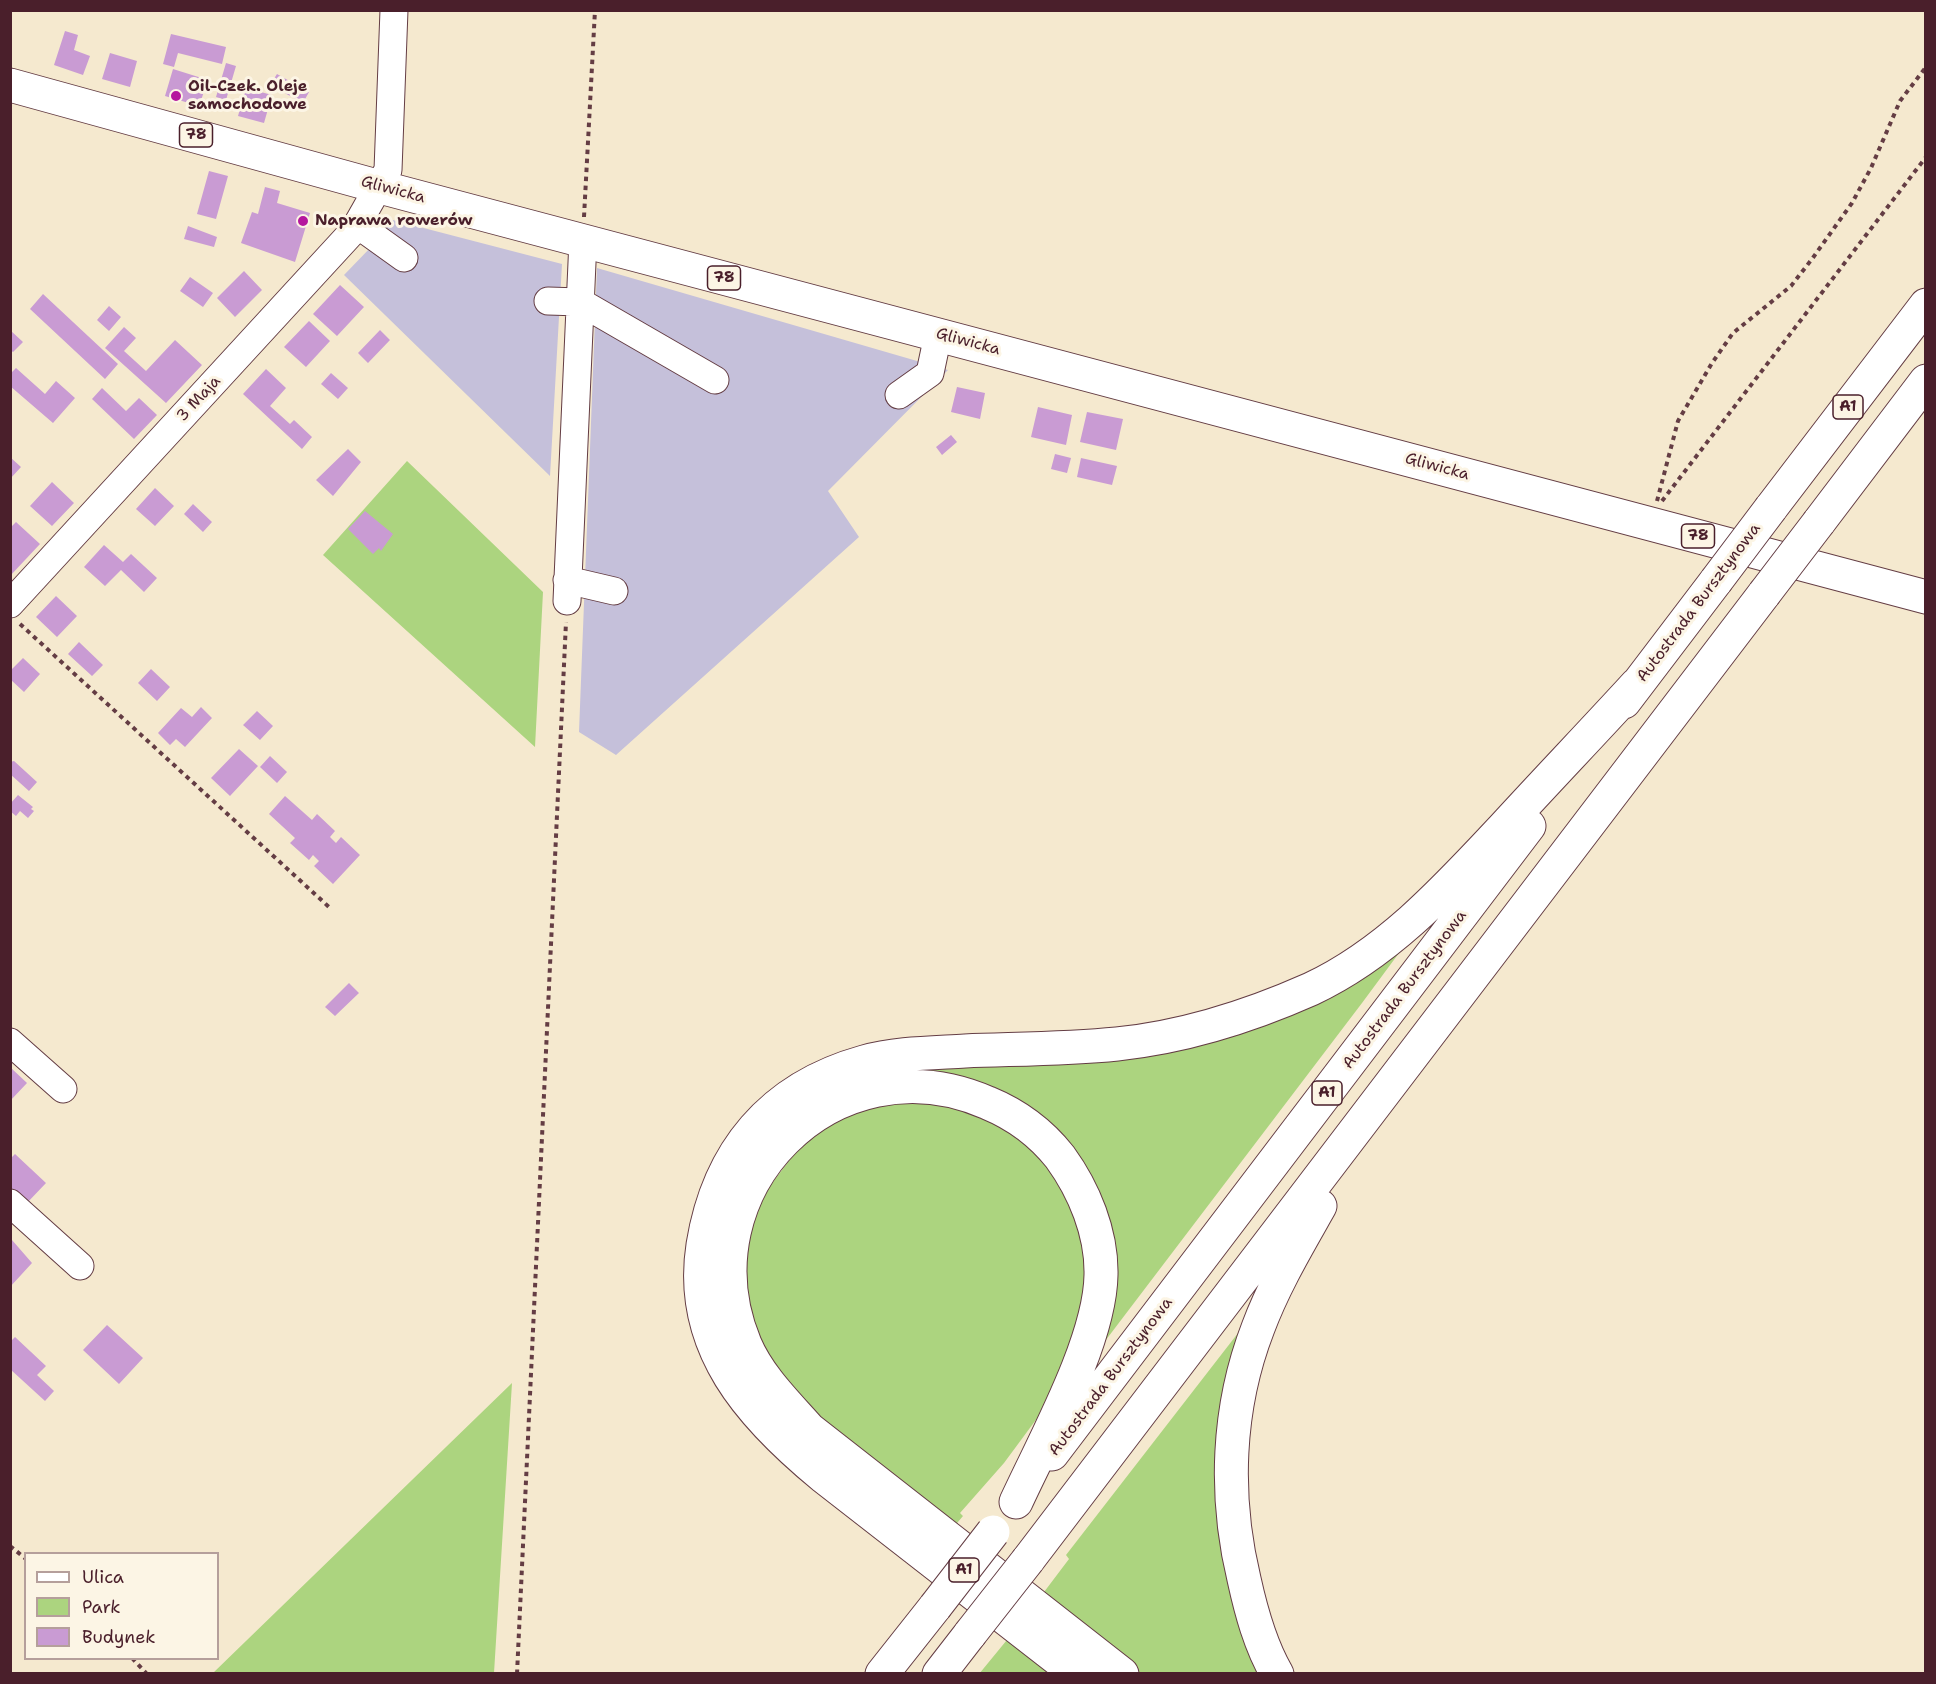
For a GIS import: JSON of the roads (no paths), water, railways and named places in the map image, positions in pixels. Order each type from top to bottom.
[{"type":"main road","name":"Gliwicka","points":[[10,85],[380,187],[1926,597]]},
{"type":"main road","name":"Autostrada Bursztynowa","points":[[882,1674],[993,1533],[1926,305]]},
{"type":"main road","points":[[939,1674],[1385,1093],[1926,381]]},
{"type":"main road","points":[[1077,1674],[792,1451],[745,1402],[719,1359],[704,1313],[700,1265],[708,1214],[722,1173],[750,1132],[782,1101],[821,1077],[866,1061],[914,1053],[1116,1044],[1184,1034],[1252,1015],[1316,987],[1371,952],[1407,925],[1444,891],[1637,684]]},
{"type":"main road","points":[[1016,1502],[1093,1328],[1101,1275],[1095,1228],[1076,1179],[1046,1139],[1008,1111],[964,1092],[915,1085],[871,1090],[834,1103],[800,1126],[773,1152],[750,1188],[735,1227],[730,1264],[734,1305],[745,1345],[769,1384],[809,1429],[1122,1674]]},
{"type":"main road","points":[[1277,1674],[1251,1611],[1234,1539],[1229,1473],[1239,1397],[1258,1328],[1293,1253],[1385,1093]]},
{"type":"street","name":"3 Maja","points":[[15,614],[358,225],[388,170],[394,10]]},
{"type":"street","points":[[358,225],[404,258]]},
{"type":"street","points":[[583,240],[567,590],[614,591]]},
{"type":"street","points":[[548,301],[580,302],[716,380]]},
{"type":"street","points":[[899,395],[930,373],[938,334]]},
{"type":"street","points":[[10,1042],[63,1089]]},
{"type":"street","points":[[10,1203],[80,1266]]},
{"type":"place","name":"Oil-Czek. Oleje samochodowe","points":[[176,96]]},
{"type":"place","name":"Naprawa rowerów","points":[[303,221]]}]
